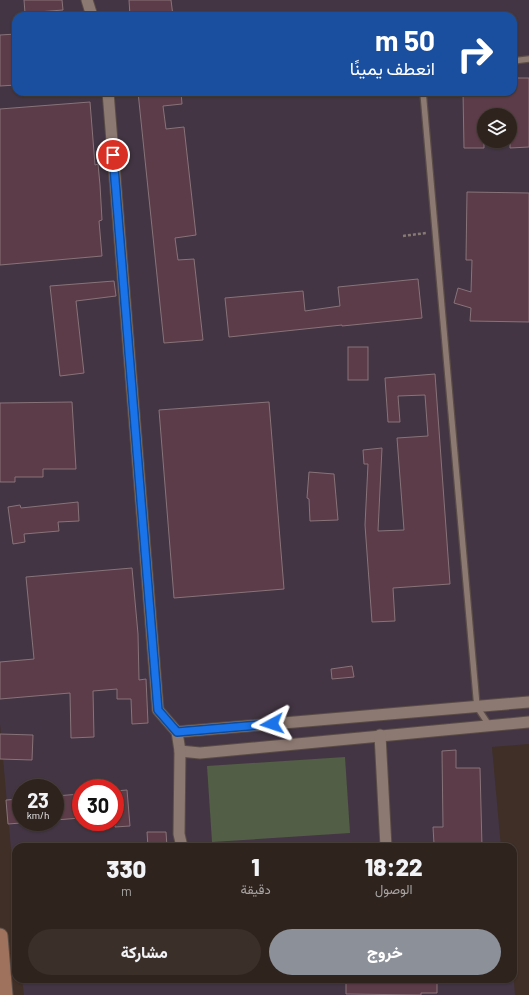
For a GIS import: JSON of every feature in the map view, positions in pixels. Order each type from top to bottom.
[{"type":"main road","points":[[0,936],[5,995]]},
{"type":"street","points":[[87,0],[91,12]]},
{"type":"street","points":[[108,96],[158,710],[177,732],[180,751],[179,834],[181,843]]},
{"type":"street","points":[[177,732],[529,702]]},
{"type":"street","points":[[180,751],[200,753],[529,722]]},
{"type":"street","points":[[380,735],[386,843]]},
{"type":"lane","points":[[517,60],[529,59]]},
{"type":"lane","points":[[423,96],[477,707],[489,726]]},
{"type":"path","points":[[403,236],[436,232]]},
{"type":"shaded area","points":[[0,0],[529,0],[529,744],[492,747],[501,843],[12,843],[12,860],[0,724]]},
{"type":"shaded area","points":[[22,983],[514,983],[515,995],[24,995]]},
{"type":"green space","points":[[345,757],[350,833],[212,842],[207,766]]},
{"type":"building","points":[[24,0],[62,0],[63,10],[25,12]]},
{"type":"building","points":[[129,0],[171,0],[172,12],[130,12]]},
{"type":"building","points":[[12,34],[12,85],[0,86],[0,35]]},
{"type":"building","points":[[517,78],[529,78],[529,147],[517,148],[517,108],[477,108],[477,148],[464,148],[463,96],[517,96]]},
{"type":"building","points":[[138,96],[181,96],[182,104],[163,106],[166,129],[184,127],[196,235],[175,238],[178,260],[194,259],[203,340],[164,343]]},
{"type":"building","points":[[90,102],[95,165],[98,164],[100,185],[102,220],[99,221],[102,256],[0,265],[0,109]]},
{"type":"building","points":[[467,192],[529,193],[529,322],[470,321],[471,308],[454,303],[458,288],[471,292],[472,260],[466,260]]},
{"type":"building","points":[[418,279],[422,318],[229,337],[225,298],[303,291],[305,311],[340,306],[338,287]]},
{"type":"building","points":[[114,281],[116,296],[76,301],[84,373],[60,376],[50,286]]},
{"type":"building","points":[[348,347],[368,347],[368,380],[348,380]]},
{"type":"building","points":[[435,374],[450,584],[393,588],[395,621],[372,622],[365,525],[368,464],[364,464],[363,450],[382,448],[378,531],[404,530],[397,438],[428,436],[425,395],[398,396],[400,422],[388,422],[385,378]]},
{"type":"building","points":[[72,402],[76,469],[43,469],[43,477],[15,477],[15,482],[0,482],[0,403]]},
{"type":"building","points":[[269,402],[284,589],[174,598],[159,410]]},
{"type":"building","points":[[309,472],[334,474],[338,520],[310,521],[309,499],[307,498]]},
{"type":"building","points":[[78,502],[79,521],[58,522],[59,531],[24,534],[25,542],[13,544],[8,507],[20,505],[21,508]]},
{"type":"building","points":[[132,568],[138,634],[139,680],[146,679],[148,723],[132,724],[131,699],[117,699],[117,689],[93,691],[94,737],[71,738],[70,693],[0,699],[0,662],[34,659],[26,577]]},
{"type":"building","points":[[352,666],[354,677],[332,679],[331,669]]},
{"type":"building","points":[[0,734],[33,735],[32,760],[0,759]]},
{"type":"building","points":[[456,750],[456,768],[480,768],[482,843],[434,843],[433,827],[443,827],[442,751]]},
{"type":"building","points":[[124,790],[127,790],[130,826],[124,826]]},
{"type":"building","points":[[64,795],[72,795],[72,819],[64,819]]},
{"type":"building","points":[[6,800],[12,800],[12,824],[8,824]]},
{"type":"building","points":[[147,832],[166,832],[167,843],[148,843]]},
{"type":"building","points":[[346,983],[437,983],[437,993],[421,993],[421,995],[346,994]]},
{"type":"route","points":[[113,155],[158,710],[177,732],[272,724]]}]
